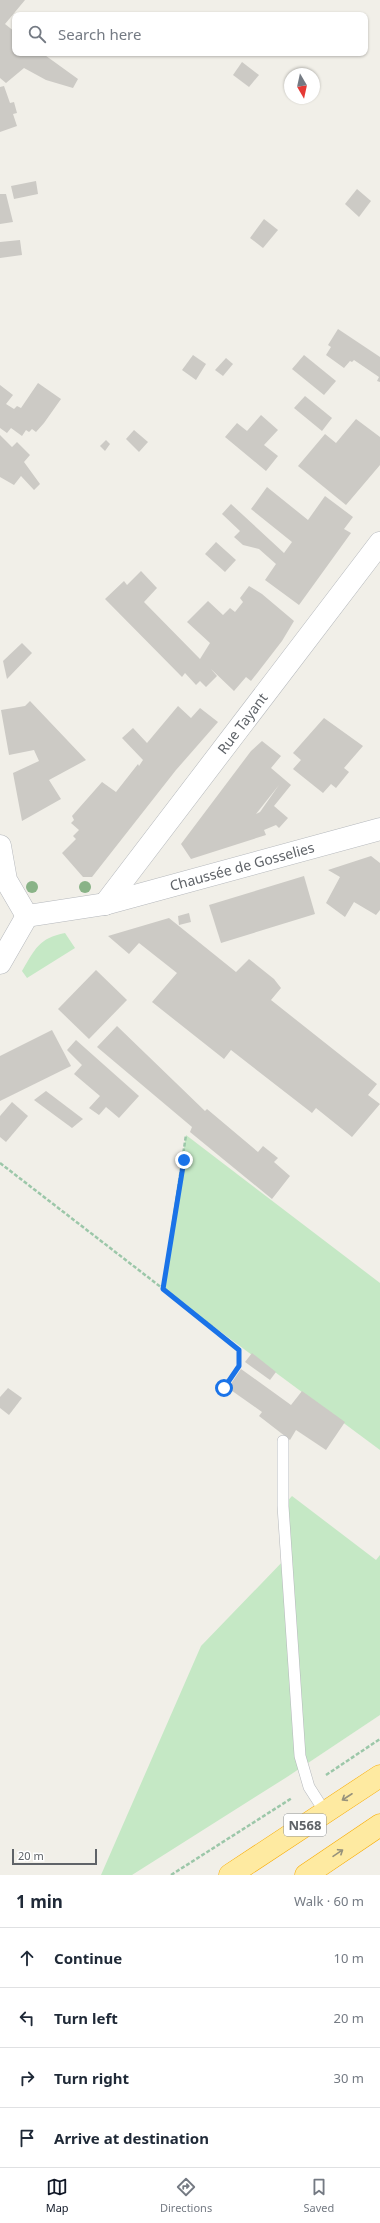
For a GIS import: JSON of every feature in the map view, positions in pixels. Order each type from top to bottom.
[{"type":"highway","name":"N568","points":[[230,1875],[380,1776]]},
{"type":"highway","points":[[306,1875],[380,1826]]},
{"type":"street","name":"Rue Tayant","points":[[105,904],[380,543]]},
{"type":"street","name":"Chaussée de Gosselies","points":[[27,916],[105,904],[380,830]]},
{"type":"street","points":[[0,846],[6,880],[27,916],[0,963]]},
{"type":"lane","points":[[284,1441],[283,1506],[300,1756],[309,1787],[325,1812]]},
{"type":"path","points":[[163,1289],[186,1135]]},
{"type":"path","points":[[0,1163],[163,1289],[239,1350],[239,1366],[224,1388]]},
{"type":"path","points":[[171,1875],[309,1787],[380,1739]]},
{"type":"green space","points":[[65,933],[75,948],[27,978],[22,971],[34,951],[43,941]]},
{"type":"green space","points":[[186,1135],[380,1283],[380,1450],[163,1289]]},
{"type":"green space","points":[[292,1496],[376,1560],[380,1555],[380,1715],[287,1777],[132,1875],[101,1875],[201,1646],[286,1558],[283,1506]]},
{"type":"building","points":[[0,0],[25,0],[15,12],[12,12],[12,16],[5,24],[12,30],[12,56],[46,56],[78,79],[73,88],[46,80],[24,68],[6,83],[0,78]]},
{"type":"building","points":[[242,62],[259,75],[249,87],[233,75]]},
{"type":"building","points":[[4,86],[10,103],[14,102],[17,113],[13,114],[17,126],[0,132],[0,87]]},
{"type":"building","points":[[36,181],[38,194],[14,199],[11,186]]},
{"type":"building","points":[[357,189],[371,201],[359,217],[345,204]]},
{"type":"building","points":[[0,194],[6,194],[13,222],[0,224]]},
{"type":"building","points":[[264,219],[278,230],[263,248],[250,238]]},
{"type":"building","points":[[20,240],[22,255],[0,258],[0,242]]},
{"type":"building","points":[[338,329],[380,357],[380,382],[377,381],[379,377],[354,360],[352,362],[350,361],[344,368],[326,355],[331,347],[328,345]]},
{"type":"building","points":[[193,355],[206,364],[196,380],[182,370]]},
{"type":"building","points":[[304,355],[336,381],[324,395],[292,369]]},
{"type":"building","points":[[226,358],[233,364],[223,376],[215,370]]},
{"type":"building","points":[[38,383],[61,399],[44,423],[36,432],[32,429],[29,432],[26,430],[22,436],[11,428],[7,433],[0,428],[0,385],[13,395],[6,404],[14,409],[17,406],[21,408]]},
{"type":"building","points":[[305,396],[332,418],[322,431],[294,408]]},
{"type":"building","points":[[261,415],[278,430],[264,445],[278,456],[266,471],[225,437],[237,423],[247,431]]},
{"type":"building","points":[[356,419],[380,437],[380,465],[346,505],[298,466],[325,434],[336,443]]},
{"type":"building","points":[[134,430],[148,442],[139,452],[126,439]]},
{"type":"building","points":[[0,435],[12,447],[17,442],[30,455],[24,462],[40,484],[34,490],[21,476],[14,485],[0,477]]},
{"type":"building","points":[[106,440],[110,444],[105,451],[100,446]]},
{"type":"building","points":[[267,487],[308,520],[325,496],[353,517],[344,529],[351,533],[299,605],[265,580],[276,564],[259,549],[243,545],[234,537],[240,531],[222,514],[231,504],[284,553],[292,542],[251,509]]},
{"type":"building","points":[[216,542],[236,560],[225,572],[205,554]]},
{"type":"building","points":[[141,571],[157,588],[144,602],[200,659],[210,643],[187,622],[208,601],[223,615],[230,608],[235,612],[243,602],[240,598],[249,586],[262,594],[294,621],[282,641],[251,681],[246,677],[234,691],[211,669],[217,676],[206,687],[200,681],[196,685],[185,673],[182,677],[105,599],[124,581],[127,585]]},
{"type":"building","points":[[22,643],[32,653],[7,679],[3,661]]},
{"type":"building","points":[[30,701],[86,760],[49,780],[61,799],[22,821],[13,773],[39,761],[34,750],[9,755],[1,710],[25,706]]},
{"type":"building","points":[[178,706],[191,718],[200,708],[218,722],[176,770],[92,877],[83,877],[62,853],[76,839],[73,836],[79,830],[71,823],[74,820],[72,816],[102,782],[116,792],[138,764],[139,766],[143,760],[122,738],[133,728],[147,743]]},
{"type":"building","points":[[324,718],[363,746],[344,768],[349,772],[336,788],[331,784],[323,793],[293,769],[301,760],[293,753]]},
{"type":"building","points":[[262,741],[281,756],[271,768],[291,785],[274,806],[288,818],[279,828],[276,825],[264,830],[266,835],[191,859],[181,844],[251,751]],"holes":[[[279,785],[260,812],[256,814]]]},
{"type":"building","points":[[371,856],[380,863],[380,910],[376,915],[354,902],[345,917],[326,903],[340,877],[328,870]]},
{"type":"building","points":[[304,876],[315,914],[221,943],[209,905]]},
{"type":"building","points":[[189,913],[191,922],[179,925],[178,916]]},
{"type":"building","points":[[169,918],[236,972],[249,959],[274,979],[281,988],[271,1000],[377,1084],[368,1095],[380,1104],[352,1137],[316,1108],[312,1113],[231,1050],[224,1059],[152,1002],[177,973],[139,943],[129,954],[108,936]]},
{"type":"building","points":[[96,970],[127,1000],[89,1039],[58,1009]]},
{"type":"building","points":[[117,1026],[205,1111],[207,1109],[258,1152],[263,1146],[278,1158],[274,1162],[290,1176],[272,1199],[190,1132],[192,1127],[97,1047]]},
{"type":"building","points":[[52,1030],[71,1066],[0,1101],[0,1056]]},
{"type":"building","points":[[76,1040],[139,1096],[119,1118],[106,1107],[99,1115],[89,1108],[100,1096],[74,1074],[82,1065],[67,1050]]},
{"type":"building","points":[[46,1091],[83,1119],[72,1128],[34,1100]]},
{"type":"building","points":[[12,1102],[28,1116],[6,1142],[0,1137],[0,1116]]},
{"type":"building","points":[[252,1353],[276,1372],[270,1380],[245,1362]]},
{"type":"building","points":[[241,1369],[291,1405],[302,1391],[345,1422],[326,1450],[296,1430],[290,1440],[259,1416],[262,1412],[228,1388]]},
{"type":"building","points":[[8,1388],[22,1398],[9,1415],[0,1408],[0,1397]]},
{"type":"route","points":[[184,1160],[163,1289],[210,1325],[239,1350],[239,1366],[224,1388]]}]
